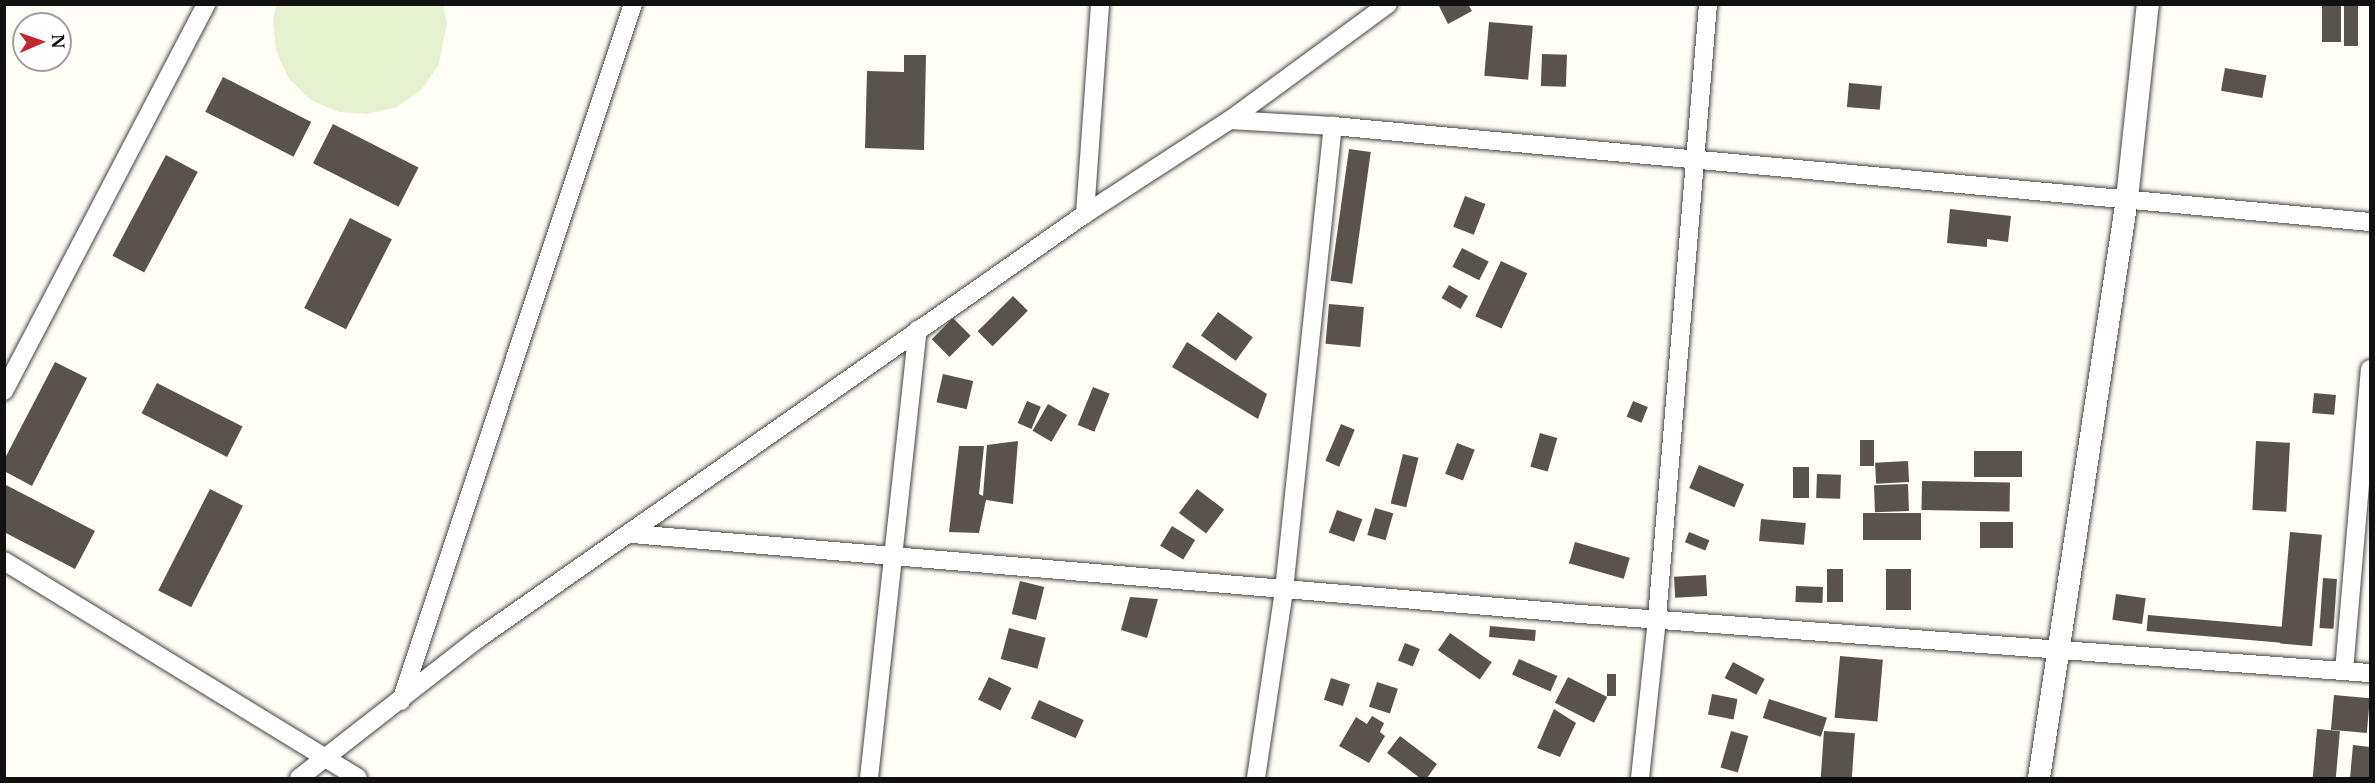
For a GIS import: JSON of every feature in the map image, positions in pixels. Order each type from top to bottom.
[{"type":"street","points":[[4,391],[206,4]]},
{"type":"street","points":[[401,701],[633,4]]},
{"type":"street","points":[[1085,214],[1100,4]]},
{"type":"street","points":[[299,778],[327,760],[479,638],[632,534],[1085,214],[1230,120],[1388,4]]},
{"type":"street","points":[[1640,778],[1657,618],[1697,160],[1708,4]]},
{"type":"street","points":[[2039,778],[2056,649],[2127,199],[2148,4]]},
{"type":"street","points":[[1230,120],[1333,126],[2370,222]]},
{"type":"street","points":[[1256,778],[1284,590],[1333,126]]},
{"type":"street","points":[[869,778],[918,330]]},
{"type":"street","points":[[2344,671],[2370,369]]},
{"type":"street","points":[[632,534],[892,553],[1284,590],[2370,673]]},
{"type":"street","points":[[4,561],[358,778]]},
{"type":"green space","points":[[443,4],[447,23],[439,64],[422,89],[397,107],[368,114],[339,112],[311,100],[289,79],[276,51],[273,21],[276,5]]},
{"type":"building","points":[[1438,4],[1468,4],[1472,11],[1448,24]]},
{"type":"building","points":[[2322,4],[2341,4],[2341,42],[2322,42]]},
{"type":"building","points":[[2344,4],[2358,4],[2358,46],[2344,46]]},
{"type":"building","points":[[1489,22],[1533,26],[1528,80],[1484,76]]},
{"type":"building","points":[[1542,54],[1567,55],[1566,87],[1541,86]]},
{"type":"building","points":[[904,55],[926,55],[924,150],[865,148],[867,71],[904,72]]},
{"type":"building","points":[[2225,68],[2266,75],[2262,98],[2221,91]]},
{"type":"building","points":[[223,77],[311,122],[294,157],[205,112]]},
{"type":"building","points":[[1849,83],[1882,86],[1880,110],[1847,107]]},
{"type":"building","points":[[333,124],[419,168],[399,207],[313,163]]},
{"type":"building","points":[[1349,149],[1371,152],[1352,284],[1330,281]]},
{"type":"building","points":[[166,155],[198,172],[144,273],[112,256]]},
{"type":"building","points":[[1465,196],[1486,204],[1474,235],[1453,227]]},
{"type":"building","points":[[1950,209],[2011,216],[2008,242],[1987,239],[1987,247],[1947,243]]},
{"type":"building","points":[[350,218],[392,239],[346,329],[304,308]]},
{"type":"building","points":[[1462,248],[1489,262],[1479,280],[1452,267]]},
{"type":"building","points":[[1501,261],[1527,273],[1502,329],[1475,316]]},
{"type":"building","points":[[1449,285],[1468,296],[1461,309],[1442,298]]},
{"type":"building","points":[[1013,296],[1028,311],[992,346],[978,331]]},
{"type":"building","points":[[1329,304],[1364,307],[1360,347],[1326,344]]},
{"type":"building","points":[[1218,312],[1253,337],[1236,361],[1201,335]]},
{"type":"building","points":[[953,318],[971,336],[949,357],[932,339]]},
{"type":"building","points":[[1187,342],[1267,394],[1258,419],[1172,367]]},
{"type":"building","points":[[55,362],[87,378],[32,486],[4,471],[4,460]]},
{"type":"building","points":[[943,374],[973,381],[967,409],[936,402]]},
{"type":"building","points":[[157,383],[243,427],[227,457],[142,413]]},
{"type":"building","points":[[1093,387],[1110,394],[1094,432],[1078,425]]},
{"type":"building","points":[[2314,393],[2336,395],[2334,415],[2312,413]]},
{"type":"building","points":[[1027,401],[1041,407],[1031,429],[1018,423]]},
{"type":"building","points":[[1633,401],[1648,407],[1641,423],[1627,417]]},
{"type":"building","points":[[1048,404],[1067,415],[1052,442],[1032,431]]},
{"type":"building","points":[[1341,424],[1355,430],[1339,467],[1325,461]]},
{"type":"building","points":[[1540,433],[1557,438],[1548,472],[1530,467]]},
{"type":"building","points":[[1860,440],[1874,440],[1874,466],[1860,466]]},
{"type":"building","points":[[1018,441],[1013,504],[986,500],[979,533],[949,532],[959,446],[984,446],[979,494],[983,496],[987,445]]},
{"type":"building","points":[[2256,441],[2290,443],[2286,512],[2252,510]]},
{"type":"building","points":[[1457,443],[1475,450],[1463,481],[1445,474]]},
{"type":"building","points":[[1974,451],[2022,451],[2022,477],[1974,477]]},
{"type":"building","points":[[1403,454],[1419,458],[1406,507],[1391,503]]},
{"type":"building","points":[[1908,461],[1909,482],[1876,484],[1875,463]]},
{"type":"building","points":[[1699,465],[1744,484],[1734,507],[1689,488]]},
{"type":"building","points":[[1793,467],[1809,467],[1809,498],[1793,498]]},
{"type":"building","points":[[1817,474],[1841,475],[1840,499],[1816,498]]},
{"type":"building","points":[[1922,481],[2010,483],[2009,512],[1921,510]]},
{"type":"building","points":[[4,484],[95,531],[75,569],[4,532]]},
{"type":"building","points":[[1908,484],[1909,511],[1875,512],[1874,485]]},
{"type":"building","points":[[210,489],[243,506],[191,607],[158,591]]},
{"type":"building","points":[[1197,489],[1224,509],[1206,533],[1179,513]]},
{"type":"building","points":[[1375,508],[1393,513],[1386,540],[1367,535]]},
{"type":"building","points":[[1337,510],[1362,519],[1354,542],[1329,533]]},
{"type":"building","points":[[1863,513],[1921,513],[1921,540],[1863,540]]},
{"type":"building","points":[[1761,519],[1806,523],[1804,545],[1759,541]]},
{"type":"building","points":[[1980,522],[2013,522],[2013,548],[1980,548]]},
{"type":"building","points":[[1172,526],[1195,540],[1183,560],[1160,546]]},
{"type":"building","points":[[1689,532],[1709,540],[1705,550],[1685,542]]},
{"type":"building","points":[[2290,532],[2322,535],[2312,646],[2280,644]]},
{"type":"building","points":[[1575,542],[1630,558],[1624,579],[1569,563]]},
{"type":"building","points":[[1827,569],[1843,569],[1843,602],[1827,602]]},
{"type":"building","points":[[1886,569],[1911,569],[1911,610],[1886,610]]},
{"type":"building","points":[[1706,575],[1707,596],[1675,598],[1674,577]]},
{"type":"building","points":[[2323,578],[2337,579],[2333,629],[2320,628]]},
{"type":"building","points":[[1020,581],[1044,587],[1036,620],[1012,614]]},
{"type":"building","points":[[1796,586],[1823,587],[1822,603],[1795,602]]},
{"type":"building","points":[[2116,594],[2146,598],[2142,624],[2112,620]]},
{"type":"building","points":[[1130,597],[1158,599],[1147,638],[1121,630]]},
{"type":"building","points":[[2148,615],[2282,627],[2281,643],[2147,631]]},
{"type":"building","points":[[1490,626],[1536,630],[1535,641],[1489,637]]},
{"type":"building","points":[[1009,628],[1046,638],[1037,669],[1001,659]]},
{"type":"building","points":[[1450,633],[1492,662],[1480,679],[1438,650]]},
{"type":"building","points":[[1405,643],[1420,649],[1413,667],[1398,661]]},
{"type":"building","points":[[1840,656],[1883,660],[1877,722],[1835,718]]},
{"type":"building","points":[[1519,659],[1557,676],[1550,692],[1512,675]]},
{"type":"building","points":[[1733,662],[1765,679],[1756,695],[1725,678]]},
{"type":"building","points":[[1607,674],[1616,674],[1616,696],[1607,696]]},
{"type":"building","points":[[989,677],[1011,688],[1001,710],[978,699]]},
{"type":"building","points":[[1568,677],[1607,697],[1594,723],[1555,703]]},
{"type":"building","points":[[1331,678],[1350,684],[1343,706],[1324,700]]},
{"type":"building","points":[[1377,682],[1398,689],[1390,714],[1369,707]]},
{"type":"building","points":[[1712,694],[1738,699],[1734,720],[1708,715]]},
{"type":"building","points":[[2334,695],[2370,698],[2367,733],[2331,730]]},
{"type":"building","points":[[1769,699],[1827,718],[1821,737],[1763,718]]},
{"type":"building","points":[[1039,700],[1084,720],[1076,738],[1031,718]]},
{"type":"building","points":[[1554,709],[1576,723],[1560,757],[1537,748]]},
{"type":"building","points":[[1372,716],[1384,723],[1380,732],[1385,736],[1369,763],[1339,746],[1356,717],[1367,724]]},
{"type":"building","points":[[2317,729],[2340,731],[2336,778],[2313,778]]},
{"type":"building","points":[[1731,731],[1748,736],[1738,772],[1721,768]]},
{"type":"building","points":[[1824,731],[1855,733],[1852,778],[1821,778]]},
{"type":"building","points":[[1400,736],[1437,764],[1427,778],[1420,778],[1387,753]]},
{"type":"building","points":[[2353,745],[2370,747],[2370,778],[2350,778]]}]
